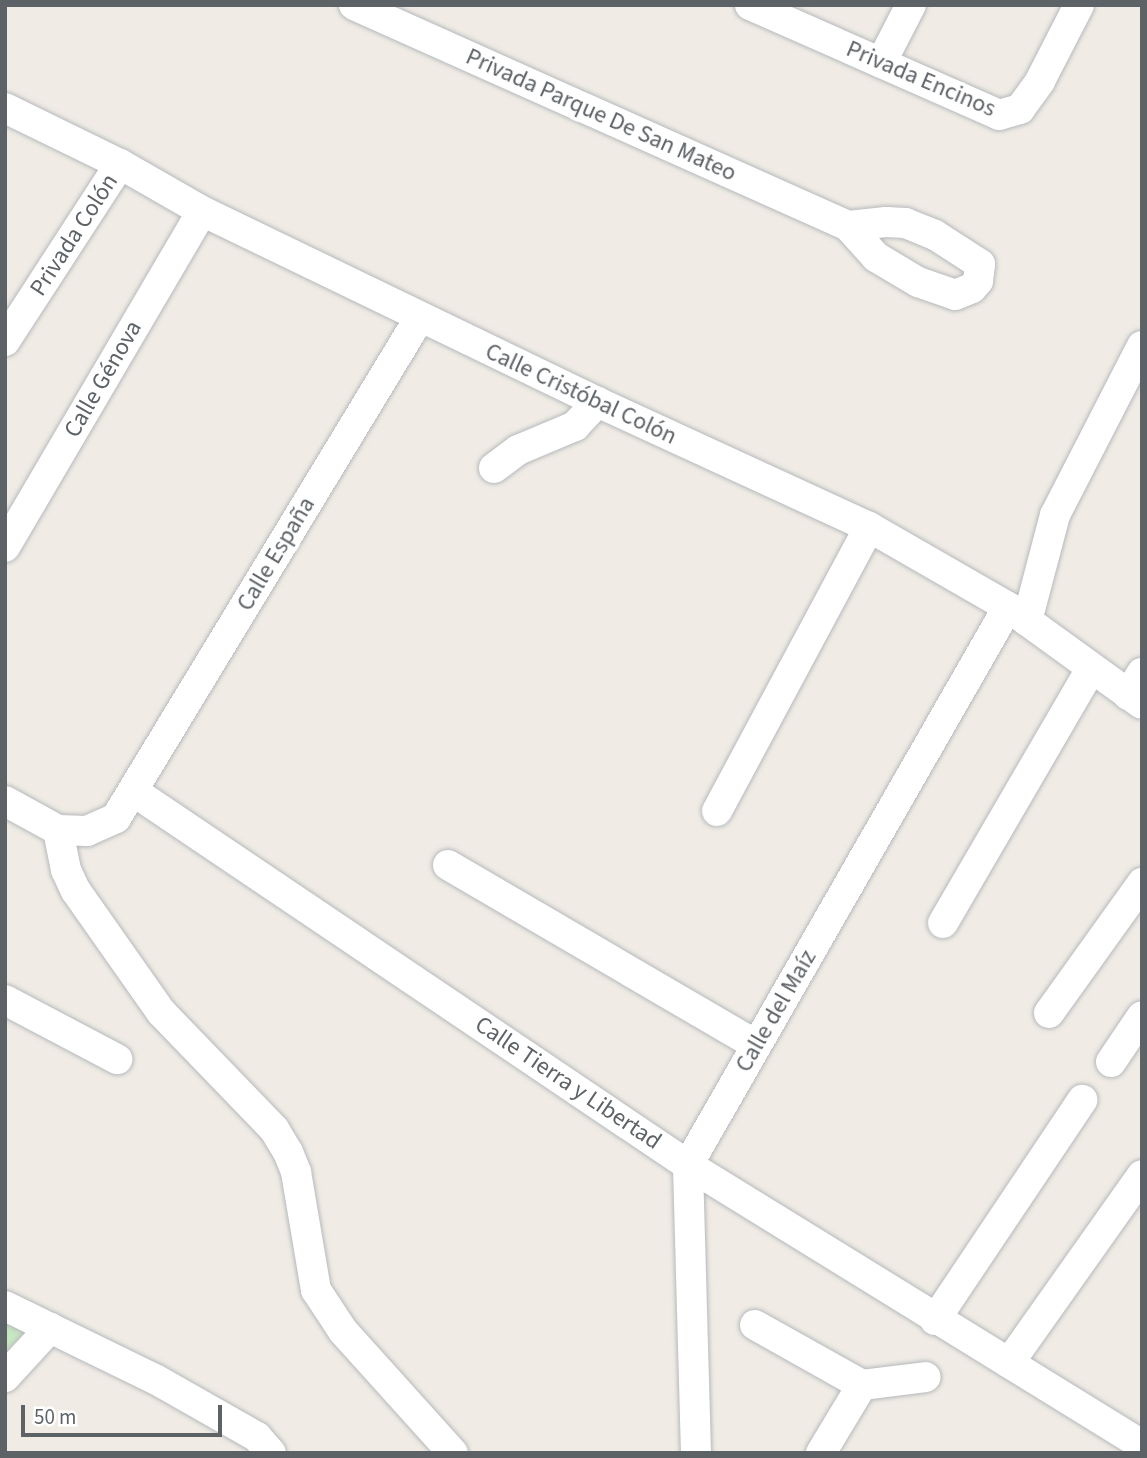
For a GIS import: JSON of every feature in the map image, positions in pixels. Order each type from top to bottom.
[{"type":"street","name":"Privada Parque De San Mateo","points":[[354,5],[848,226]]},
{"type":"street","name":"Privada Encinos","points":[[750,5],[990,114],[1013,113],[1040,81],[1079,5]]},
{"type":"street","points":[[881,63],[912,5]]},
{"type":"street","name":"Calle Cristóbal Colón","points":[[5,108],[121,164],[202,211],[420,317],[869,527],[1017,614],[1091,668],[1137,691]]},
{"type":"street","name":"Privada Colón","points":[[5,341],[121,164]]},
{"type":"street","name":"Calle Génova","points":[[5,547],[202,211]]},
{"type":"street","name":"Calle España","points":[[133,791],[420,317]]},
{"type":"street","name":"Calle del Maíz","points":[[688,1165],[756,1045],[1017,614],[1055,515],[1142,346]]},
{"type":"street","points":[[494,468],[519,450],[575,426],[597,402]]},
{"type":"street","points":[[717,811],[869,527]]},
{"type":"street","points":[[943,923],[1091,668]]},
{"type":"street","points":[[5,801],[58,830],[78,831],[99,828],[116,818],[133,791]]},
{"type":"street","name":"Calle Tierra y Libertad","points":[[133,791],[688,1165],[935,1320],[1142,1444]]},
{"type":"street","points":[[58,830],[66,870],[96,921],[161,1012],[274,1129],[288,1152],[296,1172],[316,1290],[343,1331],[453,1453]]},
{"type":"street","points":[[448,865],[756,1045]]},
{"type":"street","points":[[1049,1013],[1142,883]]},
{"type":"street","points":[[5,1000],[117,1059]]},
{"type":"street","points":[[1111,1062],[1142,1016]]},
{"type":"street","points":[[935,1320],[1082,1100]]},
{"type":"street","points":[[688,1165],[696,1453]]},
{"type":"street","points":[[1009,1363],[1142,1175]]},
{"type":"street","points":[[5,1306],[156,1379],[257,1437],[271,1453]]},
{"type":"street","points":[[755,1325],[862,1385],[926,1377]]},
{"type":"street","points":[[5,1377],[50,1328]]},
{"type":"street","points":[[821,1453],[862,1385]]},
{"type":"green space","points":[[5,1311],[35,1321],[5,1353]]}]
